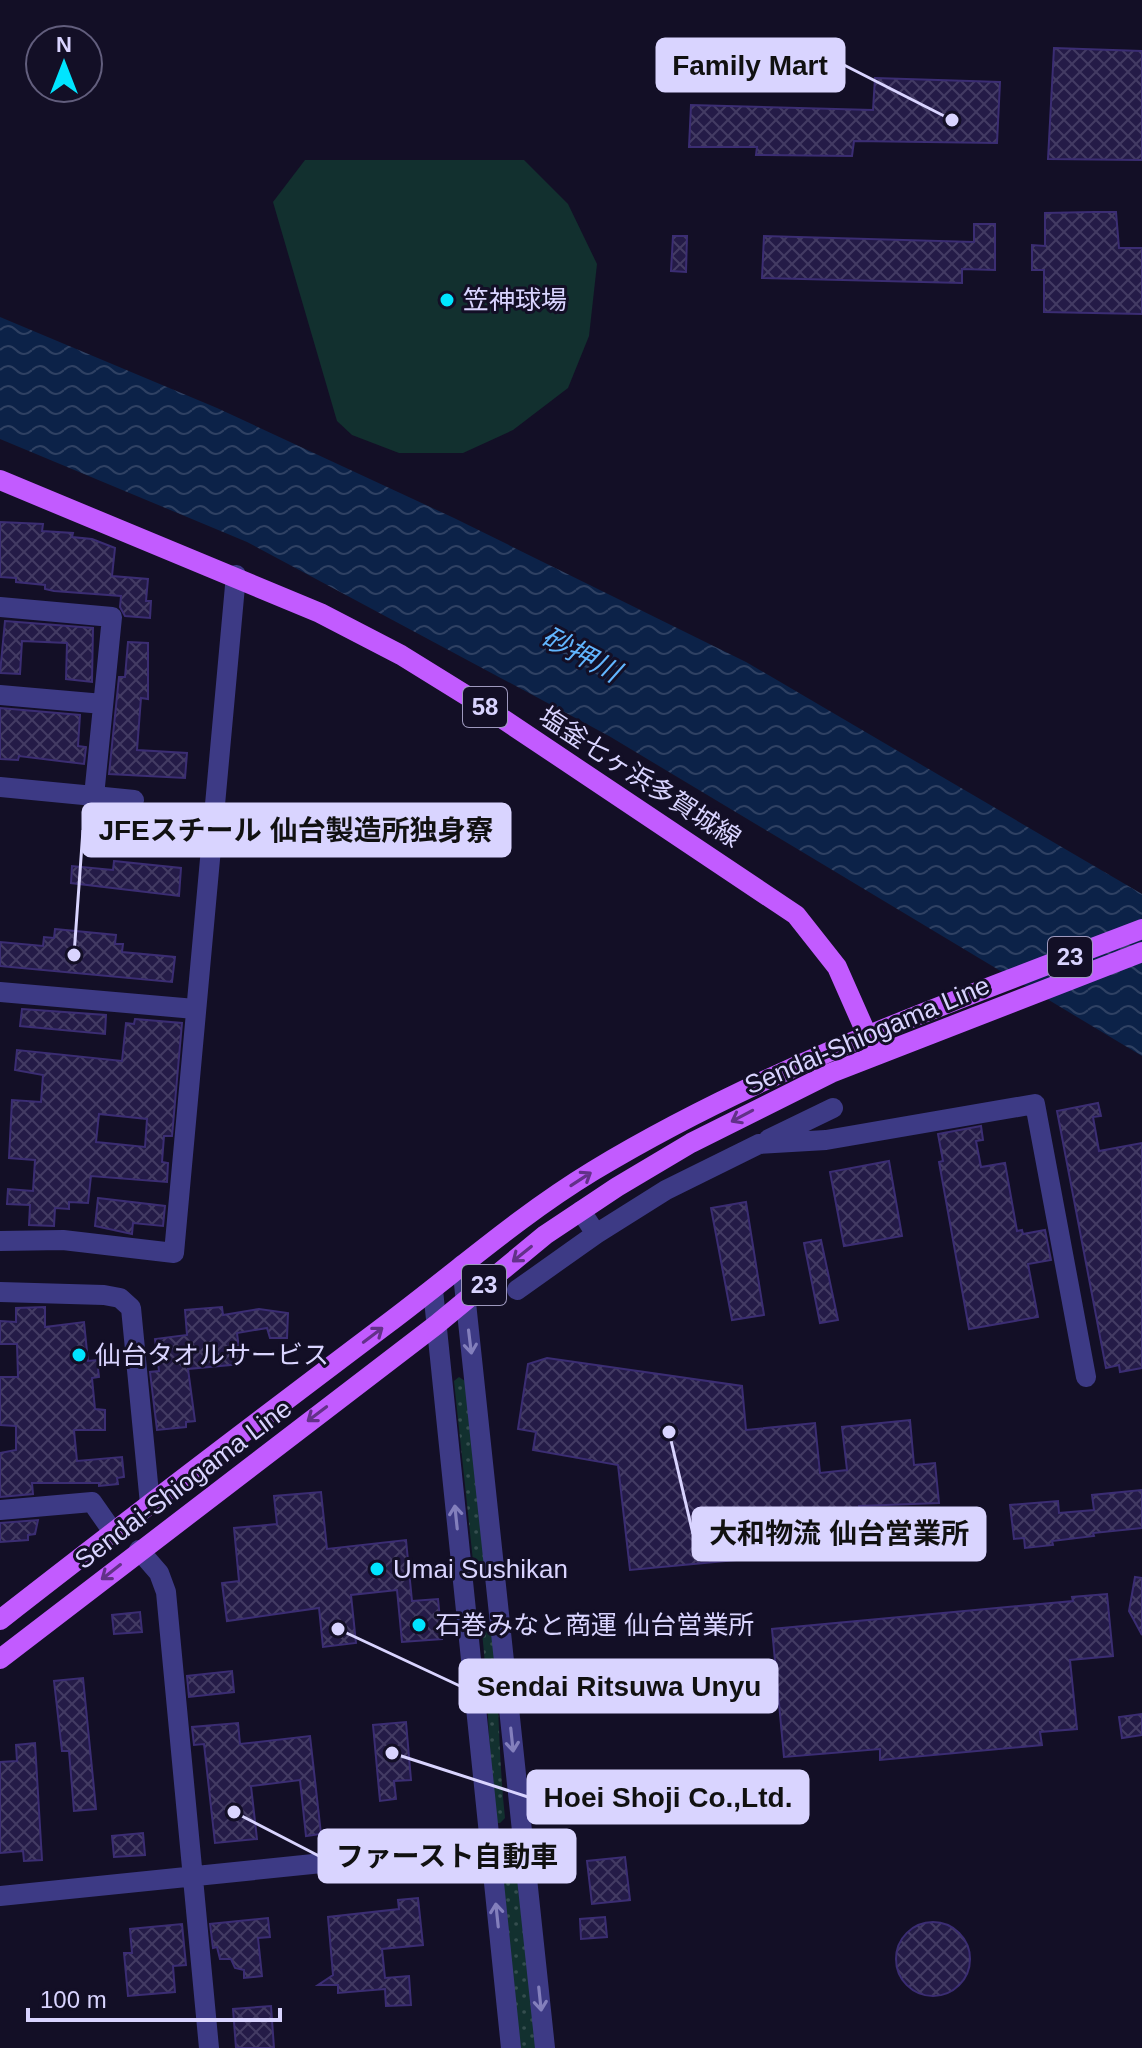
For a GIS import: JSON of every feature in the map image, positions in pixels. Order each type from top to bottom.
[{"type":"main road","name":"塩釜七ヶ浜多賀城線","points":[[0,480],[236,575],[401,655],[760,887],[796,915],[818,939],[837,967],[875,1055]]},
{"type":"main road","name":"Sendai-Shiogama Line","points":[[0,1620],[433,1290],[516,1221],[666,1128],[867,1034],[1142,929]]},
{"type":"main road","name":"Sendai-Shiogama Line","points":[[0,1659],[436,1325],[545,1235],[581,1211],[691,1143],[817,1079],[1142,952]]},
{"type":"street","points":[[0,1241],[63,1240],[174,1253],[236,575]]},
{"type":"street","points":[[0,607],[112,617],[94,796]]},
{"type":"street","points":[[0,695],[103,704]]},
{"type":"street","points":[[0,787],[134,800]]},
{"type":"street","points":[[0,992],[195,1009]]},
{"type":"street","points":[[759,1144],[826,1140],[1035,1104],[1086,1377]]},
{"type":"street","points":[[517,1290],[596,1234],[666,1190],[833,1108]]},
{"type":"street","points":[[581,1211],[596,1234]]},
{"type":"street","points":[[462,1265],[545,2048]]},
{"type":"street","points":[[433,1290],[511,2048]]},
{"type":"street","points":[[0,1292],[104,1295],[120,1298],[131,1308],[150,1504]]},
{"type":"street","points":[[0,1510],[92,1502],[113,1532]]},
{"type":"street","points":[[139,1550],[159,1573],[166,1592],[209,2048]]},
{"type":"street","points":[[466,1617],[498,1614]]},
{"type":"street","points":[[0,1896],[489,1846],[522,1837]]},
{"type":"green space","name":"笠神球場","points":[[305,160],[524,160],[568,204],[597,264],[589,336],[568,388],[513,430],[463,453],[399,453],[352,435],[337,421],[273,202]]},
{"type":"green space","points":[[459,1377],[465,1381],[484,1561],[479,1566],[473,1561],[454,1381]]},
{"type":"green space","points":[[491,1629],[496,1676],[505,1818],[500,1823],[496,1823],[491,1775],[482,1632]]},
{"type":"green space","points":[[511,1872],[518,1878],[537,2048],[519,2048],[502,1876]]},
{"type":"water","name":"砂押川","points":[[0,317],[217,408],[454,518],[746,662],[1142,894],[1142,1056],[609,736],[247,542],[0,439]]},
{"type":"building","points":[[1054,48],[1142,51],[1142,160],[1048,159]]},
{"type":"building","points":[[875,78],[1000,82],[997,143],[854,141],[852,156],[756,155],[757,147],[689,147],[691,105],[873,110]]},
{"type":"building","points":[[1116,212],[1119,248],[1142,248],[1142,314],[1044,312],[1044,270],[1032,270],[1032,245],[1045,246],[1045,213]]},
{"type":"building","points":[[974,224],[995,224],[995,270],[962,269],[962,283],[762,278],[764,236],[974,242]]},
{"type":"building","points":[[673,236],[687,236],[686,272],[671,271]]},
{"type":"building","points":[[0,522],[43,524],[42,531],[73,533],[72,537],[92,539],[115,548],[112,576],[148,579],[146,601],[151,601],[150,618],[125,616],[120,607],[121,596],[54,591],[45,589],[45,585],[0,577]]},
{"type":"building","points":[[5,621],[93,628],[92,682],[66,679],[67,643],[22,641],[20,674],[0,673]]},
{"type":"building","points":[[128,642],[148,643],[148,699],[141,698],[137,750],[187,753],[185,778],[109,774],[119,677],[125,677]]},
{"type":"building","points":[[0,708],[80,715],[78,746],[86,747],[84,764],[19,756],[18,760],[0,759]]},
{"type":"building","points":[[114,861],[181,868],[179,896],[71,883],[72,866],[113,870]]},
{"type":"building","points":[[55,929],[116,935],[115,944],[123,944],[122,952],[175,957],[172,982],[0,966],[0,942],[43,946],[44,937],[54,938]]},
{"type":"building","points":[[22,1009],[106,1015],[105,1034],[20,1026]]},
{"type":"building","points":[[135,1019],[182,1023],[172,1136],[164,1136],[162,1162],[168,1163],[167,1182],[91,1176],[88,1203],[69,1202],[69,1209],[55,1208],[54,1226],[29,1225],[30,1205],[7,1204],[8,1189],[33,1191],[35,1160],[9,1158],[12,1100],[41,1102],[43,1075],[15,1070],[17,1050],[122,1061],[126,1023],[134,1024]],"holes":[[[99,1114],[147,1119],[145,1147],[96,1142]]]},
{"type":"building","points":[[1098,1103],[1101,1116],[1093,1117],[1099,1151],[1142,1143],[1142,1368],[1120,1372],[1119,1365],[1106,1368],[1057,1111]]},
{"type":"building","points":[[981,1126],[983,1140],[976,1141],[981,1167],[1005,1163],[1017,1231],[1022,1230],[1023,1234],[1045,1230],[1051,1260],[1028,1264],[1038,1317],[969,1329],[939,1162],[943,1161],[938,1134]]},
{"type":"building","points":[[889,1161],[902,1236],[844,1246],[830,1172]]},
{"type":"building","points":[[98,1198],[165,1206],[163,1226],[133,1223],[132,1234],[95,1226]]},
{"type":"building","points":[[746,1202],[764,1315],[732,1320],[711,1208]]},
{"type":"building","points":[[821,1240],[838,1320],[820,1323],[804,1243]]},
{"type":"building","points":[[45,1307],[45,1327],[84,1322],[88,1361],[97,1360],[99,1377],[92,1378],[95,1409],[105,1410],[105,1430],[74,1430],[77,1461],[122,1457],[124,1477],[117,1478],[118,1484],[99,1486],[99,1483],[32,1483],[33,1494],[0,1497],[0,1453],[16,1450],[16,1426],[0,1425],[0,1377],[18,1377],[17,1344],[0,1344],[0,1321],[16,1322],[16,1308]]},
{"type":"building","points":[[222,1307],[223,1315],[259,1309],[288,1313],[287,1338],[270,1338],[267,1328],[237,1333],[241,1364],[188,1369],[195,1421],[186,1422],[186,1427],[157,1430],[150,1372],[159,1371],[155,1339],[187,1335],[185,1310]]},
{"type":"building","points":[[547,1358],[742,1386],[746,1430],[815,1423],[820,1473],[847,1470],[842,1427],[910,1420],[914,1465],[935,1463],[939,1503],[859,1506],[859,1511],[824,1514],[826,1531],[755,1538],[757,1558],[630,1570],[618,1465],[533,1450],[536,1432],[518,1429],[528,1364]]},
{"type":"building","points":[[1142,1490],[1142,1528],[1093,1533],[1094,1536],[1025,1548],[1024,1538],[1014,1539],[1010,1505],[1058,1501],[1059,1513],[1094,1510],[1092,1495]]},
{"type":"building","points":[[321,1492],[327,1549],[406,1540],[412,1601],[438,1599],[442,1639],[402,1642],[397,1590],[351,1595],[356,1643],[323,1647],[319,1608],[227,1621],[222,1583],[239,1581],[234,1528],[277,1524],[274,1496]]},
{"type":"building","points":[[38,1520],[35,1534],[28,1535],[28,1540],[0,1542],[0,1523]]},
{"type":"building","points":[[1135,1577],[1142,1578],[1142,1635],[1129,1611]]},
{"type":"building","points":[[1107,1594],[1113,1656],[1070,1660],[1077,1729],[1040,1732],[1042,1745],[880,1760],[880,1749],[784,1757],[772,1629],[1073,1601],[1072,1597]]},
{"type":"building","points":[[140,1612],[142,1632],[114,1634],[112,1615]]},
{"type":"building","points":[[232,1671],[234,1692],[189,1697],[187,1676]]},
{"type":"building","points":[[83,1678],[96,1809],[74,1811],[69,1751],[62,1751],[54,1681]]},
{"type":"building","points":[[1142,1714],[1142,1735],[1122,1738],[1119,1717]]},
{"type":"building","points":[[406,1722],[411,1780],[394,1781],[396,1799],[380,1801],[373,1725]]},
{"type":"building","points":[[238,1723],[240,1744],[310,1736],[321,1834],[306,1836],[300,1780],[251,1786],[257,1839],[215,1843],[204,1744],[194,1745],[192,1727]]},
{"type":"building","points":[[35,1743],[42,1860],[24,1861],[23,1851],[0,1853],[0,1762],[17,1761],[16,1745]]},
{"type":"building","points":[[143,1833],[145,1855],[114,1857],[112,1836]]},
{"type":"building","points":[[625,1857],[630,1900],[592,1904],[587,1861]]},
{"type":"building","points":[[418,1898],[423,1945],[382,1949],[385,1978],[409,1976],[411,2005],[386,2006],[385,1989],[338,1993],[338,1985],[318,1985],[333,1975],[328,1917],[399,1909],[398,1900]]},
{"type":"building","points":[[605,1917],[607,1937],[581,1939],[580,1919]]},
{"type":"building","points":[[268,1918],[270,1937],[258,1938],[262,1976],[244,1978],[244,1970],[235,1968],[231,1959],[220,1959],[217,1947],[213,1948],[210,1924]]},
{"type":"building","points":[[933,1922],[954,1928],[964,1938],[970,1959],[964,1980],[954,1990],[933,1996],[912,1990],[902,1980],[896,1959],[902,1938],[912,1928]]},
{"type":"building","points":[[182,1924],[186,1965],[173,1966],[175,1992],[128,1996],[124,1953],[132,1953],[130,1929]]},
{"type":"building","points":[[271,2006],[274,2048],[236,2048],[233,2009]]},
{"type":"place","name":"Family Mart","points":[[952,120]]},
{"type":"place","name":"笠神球場","points":[[447,300]]},
{"type":"place","name":"JFEスチール 仙台製造所独身寮","points":[[74,955]]},
{"type":"place","name":"仙台タオルサービス","points":[[79,1355]]},
{"type":"place","name":"大和物流 仙台営業所","points":[[669,1432]]},
{"type":"place","name":"Umai Sushikan","points":[[377,1569]]},
{"type":"place","name":"石巻みなと商運 仙台営業所","points":[[419,1625]]},
{"type":"place","name":"Sendai Ritsuwa Unyu","points":[[338,1629]]},
{"type":"place","name":"Hoei Shoji Co.,Ltd.","points":[[392,1753]]},
{"type":"place","name":"ファースト自動車","points":[[234,1812]]}]
